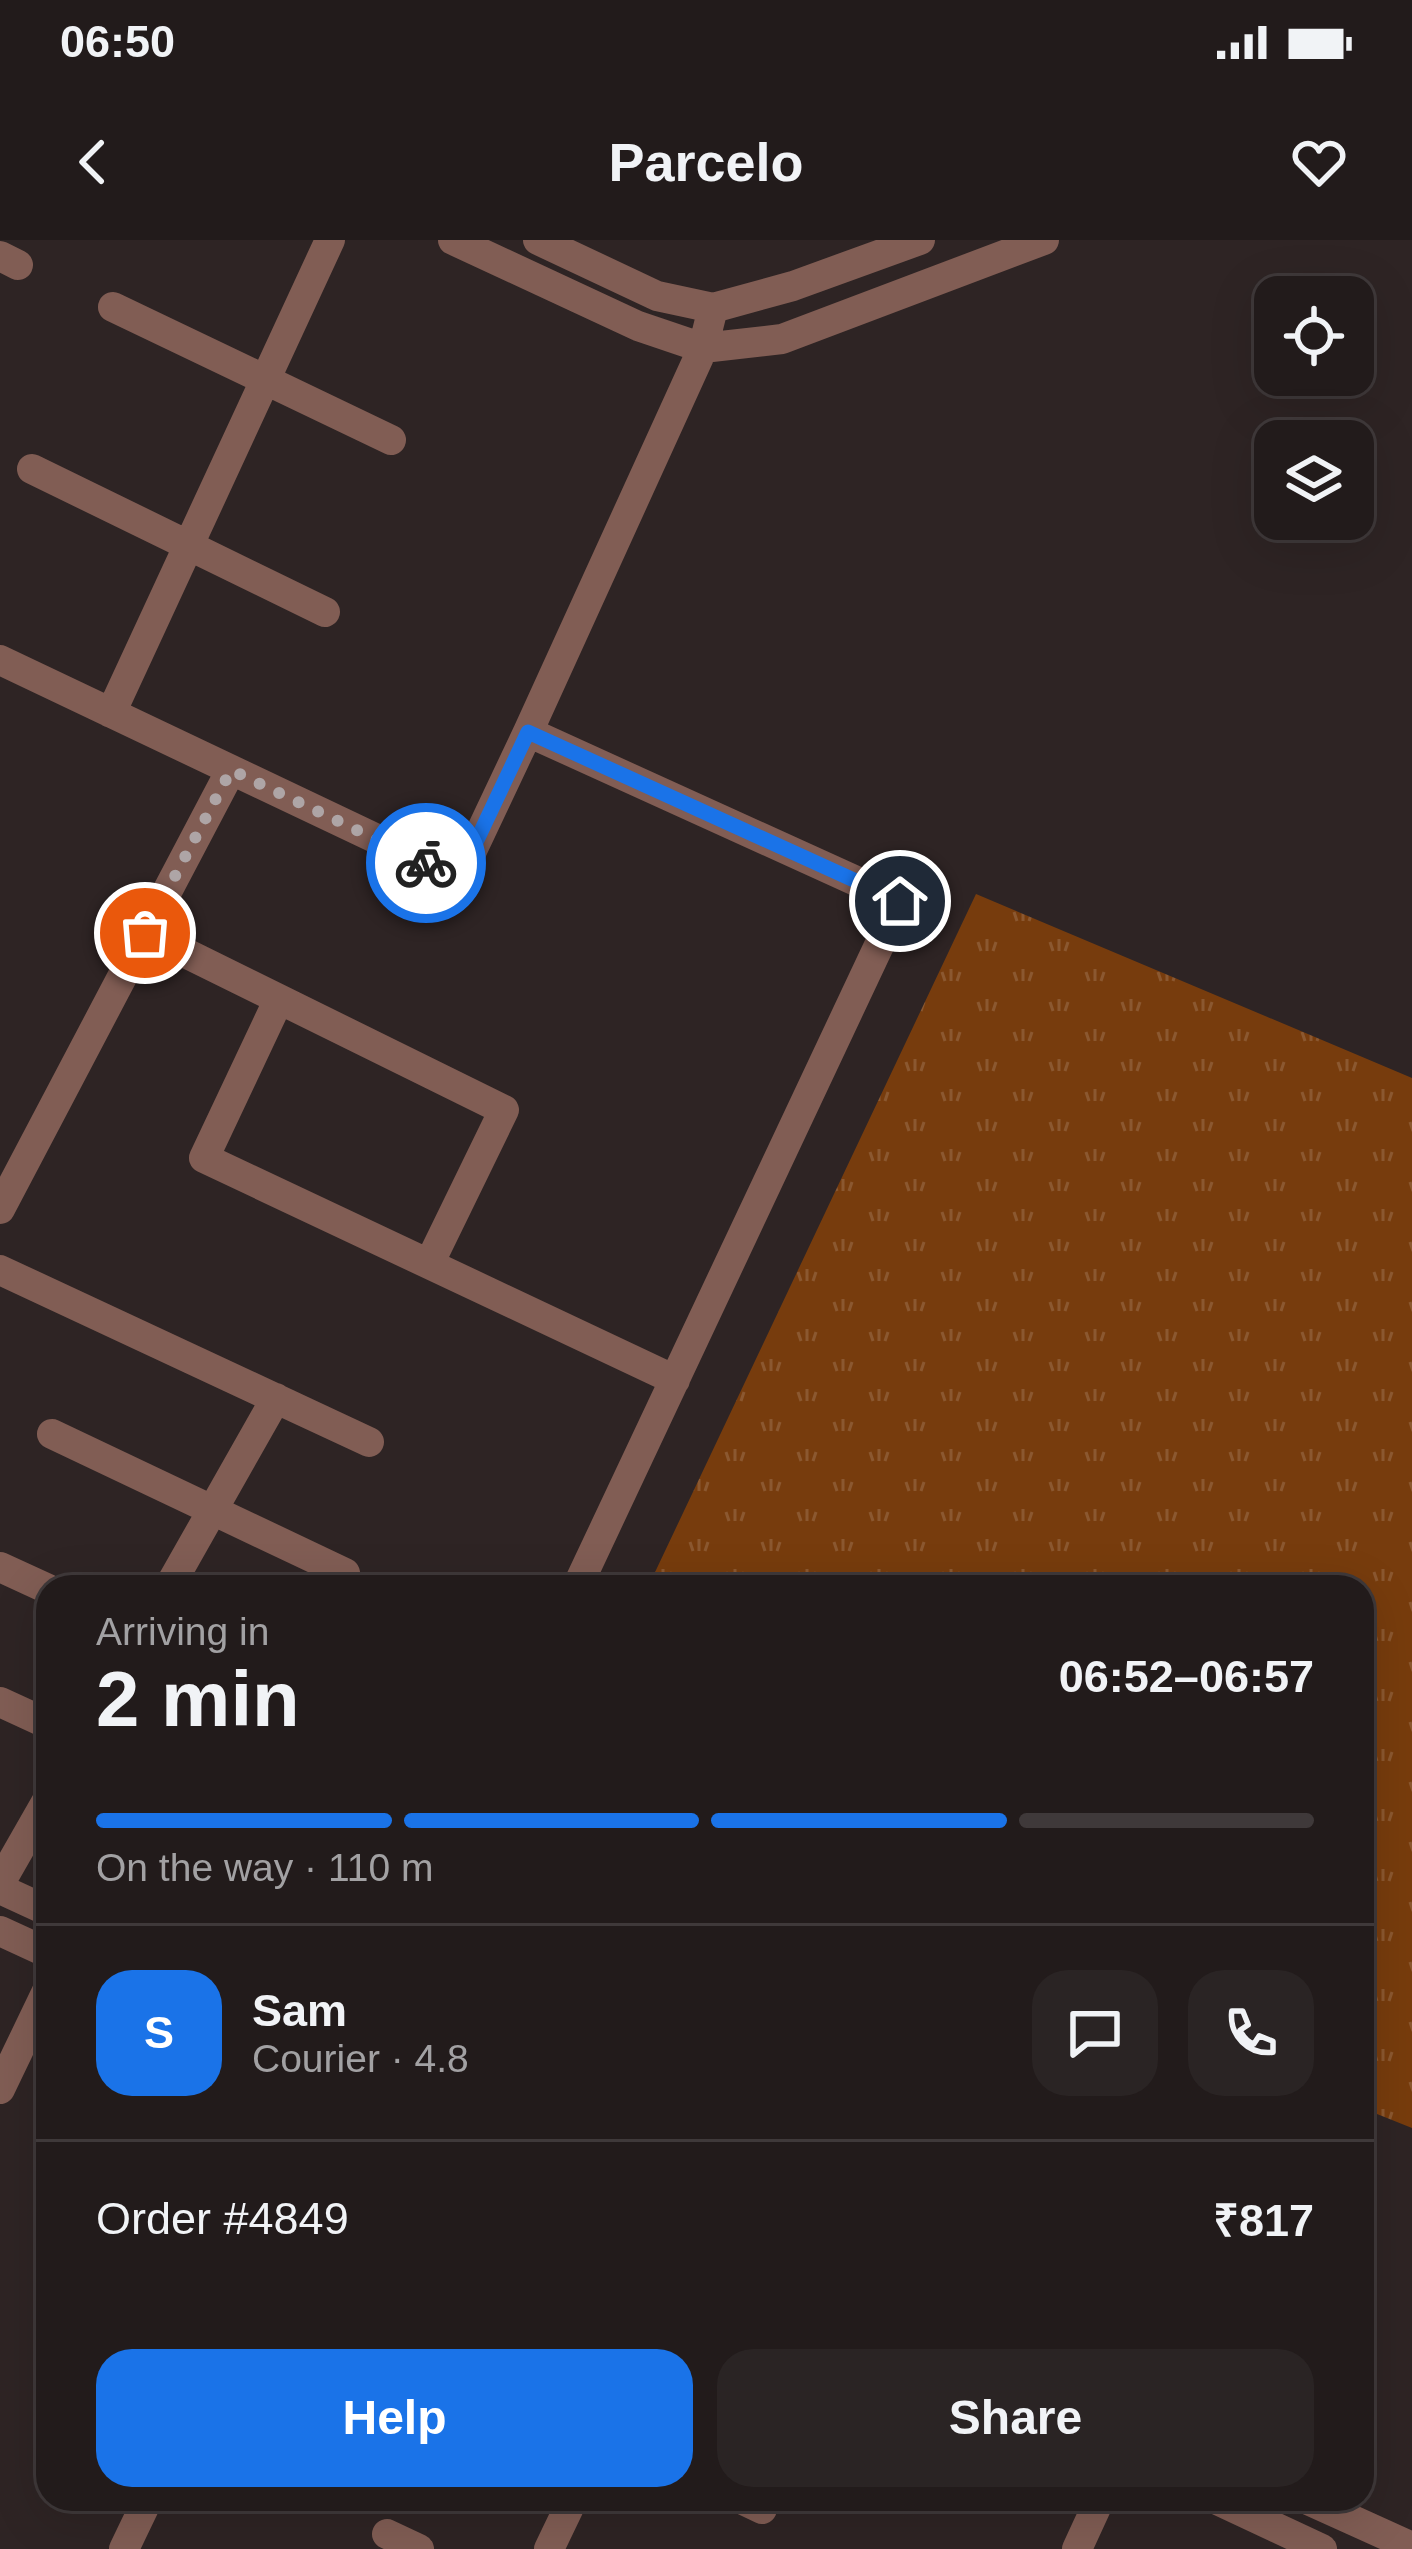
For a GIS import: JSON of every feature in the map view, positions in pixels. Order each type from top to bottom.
[{"type":"street","points":[[111,712],[330,240]]},
{"type":"street","points":[[452,240],[638,326],[703,348],[782,339],[1044,240]]},
{"type":"street","points":[[538,240],[657,296],[713,308],[793,286],[920,240]]},
{"type":"street","points":[[113,307],[391,440]]},
{"type":"street","points":[[0,660],[459,878],[703,348],[713,308]]},
{"type":"street","points":[[32,469],[325,612]]},
{"type":"street","points":[[528,732],[900,901],[583,1575]]},
{"type":"street","points":[[0,1209],[231,770]]},
{"type":"street","points":[[145,933],[504,1110],[429,1264]]},
{"type":"street","points":[[279,999],[204,1158],[675,1379]]},
{"type":"street","points":[[0,1270],[369,1442]]},
{"type":"street","points":[[176,1575],[276,1398]]},
{"type":"street","points":[[52,1434],[345,1573]]},
{"type":"street","points":[[0,1567],[36,1584]]},
{"type":"street","points":[[0,1702],[36,1718]]},
{"type":"street","points":[[36,1821],[0,1886],[36,1905]]},
{"type":"street","points":[[0,1931],[36,1948]]},
{"type":"street","points":[[0,2089],[36,2014]]},
{"type":"street","points":[[124,2549],[142,2511]]},
{"type":"street","points":[[549,2549],[567,2511]]},
{"type":"street","points":[[1077,2549],[1094,2511]]},
{"type":"street","points":[[1241,2511],[1322,2549]]},
{"type":"street","points":[[1332,2511],[1412,2547]]},
{"type":"street","points":[[387,2534],[419,2549]]},
{"type":"green space","points":[[976,894],[1412,1078],[1412,2128],[1374,2113],[1374,1575],[654,1575]]},
{"type":"way so far","points":[[145,933],[231,770],[426,863]]},
{"type":"route","points":[[426,863],[459,878],[528,732],[900,901]]}]
